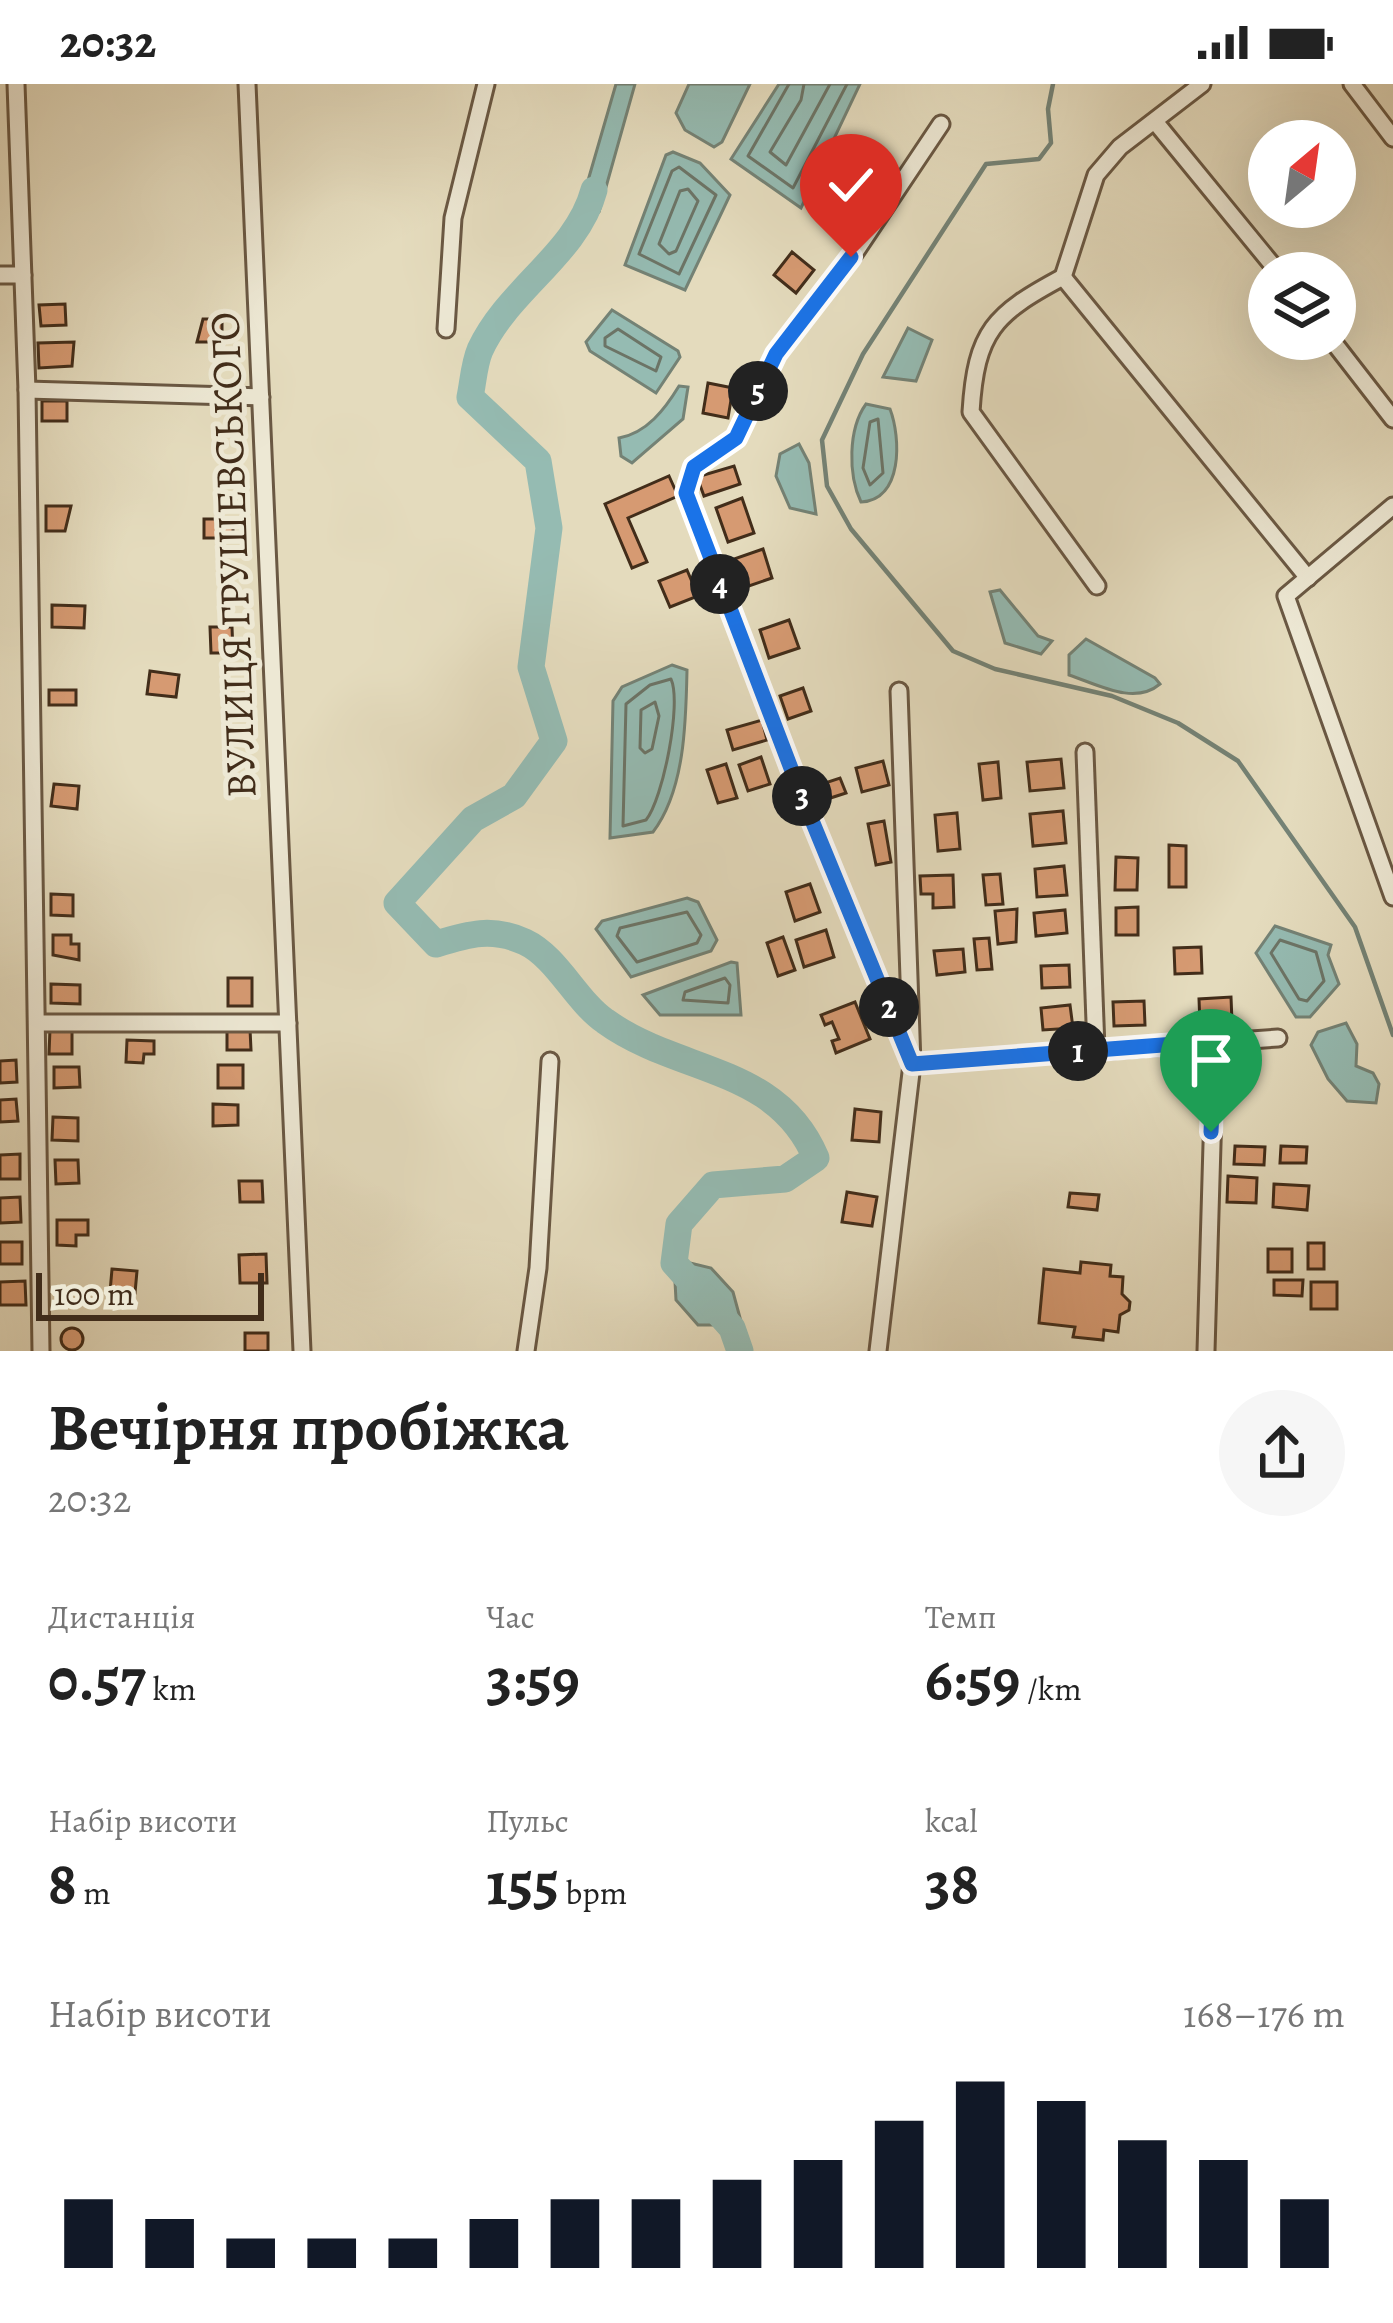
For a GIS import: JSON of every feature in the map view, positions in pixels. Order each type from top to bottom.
[{"type":"street","points":[[16,84],[27,390],[41,1351]]},
{"type":"street","name":"ВУЛИЦЯ ГРУШЕВСЬКОГО","points":[[247,84],[302,1351]]},
{"type":"street","points":[[446,328],[453,218],[486,84]]},
{"type":"street","points":[[1097,586],[971,412],[979,350],[994,320],[1063,277],[1096,175],[1120,147],[1157,124],[1202,84]]},
{"type":"street","points":[[1352,84],[1393,138]]},
{"type":"street","points":[[912,1064],[797,784],[686,493],[694,467],[736,438],[776,354],[851,257],[941,124]]},
{"type":"street","points":[[1157,124],[1262,252]]},
{"type":"street","points":[[0,275],[22,274]]},
{"type":"street","points":[[1063,277],[1308,578]]},
{"type":"street","points":[[1347,360],[1393,419]]},
{"type":"street","points":[[27,390],[261,397]]},
{"type":"street","points":[[1393,506],[1286,596],[1393,897]]},
{"type":"street","points":[[878,1351],[912,1064],[899,691]]},
{"type":"street","points":[[1085,752],[1096,1049]]},
{"type":"street","points":[[39,1023],[288,1023]]},
{"type":"street","points":[[912,1064],[1278,1038]]},
{"type":"street","points":[[1207,1351],[1215,1041]]},
{"type":"street","points":[[526,1351],[538,1268],[550,1060]]},
{"type":"water","points":[[616,84],[635,84],[599,212],[585,224],[578,215]]},
{"type":"water","points":[[689,84],[750,84],[722,142],[714,147],[685,130],[676,113]]},
{"type":"water","points":[[779,84],[860,84],[801,208],[731,159]]},
{"type":"water","points":[[673,152],[700,163],[730,195],[685,290],[625,265],[666,155]]},
{"type":"water","points":[[612,310],[678,351],[680,357],[656,393],[590,351],[586,342]]},
{"type":"water","points":[[908,328],[932,340],[916,381],[883,377]]},
{"type":"water","points":[[679,386],[688,387],[683,419],[632,463],[621,456],[619,438],[647,425]]},
{"type":"water","points":[[866,404],[890,409],[897,451],[885,491],[861,502],[852,452]]},
{"type":"water","points":[[799,444],[809,463],[816,514],[790,508],[776,476],[780,454]]},
{"type":"water","points":[[1000,590],[1038,636],[1052,641],[1041,654],[1005,643],[990,592]]},
{"type":"water","points":[[1086,639],[1160,684],[1127,693],[1069,675],[1069,655]]},
{"type":"water","points":[[672,665],[687,670],[682,754],[672,796],[653,832],[610,838],[613,701],[622,687]]},
{"type":"water","points":[[687,898],[698,902],[717,940],[711,951],[631,977],[596,929],[602,921]]},
{"type":"water","points":[[1275,926],[1331,945],[1328,955],[1339,984],[1310,1017],[1296,1017],[1256,953]]},
{"type":"water","points":[[737,963],[741,1015],[660,1015],[643,995]]},
{"type":"water","points":[[1346,1023],[1357,1044],[1356,1066],[1373,1073],[1379,1084],[1376,1103],[1347,1101],[1328,1079],[1311,1045],[1318,1032]]},
{"type":"water","points":[[674,1263],[711,1268],[733,1292],[742,1325],[698,1325],[676,1300]]},
{"type":"building","points":[[852,187],[865,194],[847,225],[835,218]]},
{"type":"building","points":[[792,252],[814,270],[796,293],[774,275]]},
{"type":"building","points":[[65,304],[66,325],[41,326],[39,305]]},
{"type":"building","points":[[203,319],[222,319],[222,342],[197,342]]},
{"type":"building","points":[[74,342],[72,366],[39,368],[38,343]]},
{"type":"building","points":[[708,383],[733,388],[728,418],[703,413]]},
{"type":"building","points":[[42,401],[67,401],[67,421],[42,421]]},
{"type":"building","points":[[734,466],[740,484],[704,496],[697,477]]},
{"type":"building","points":[[669,476],[678,496],[628,518],[647,562],[632,568],[605,504]]},
{"type":"building","points":[[742,498],[754,533],[728,542],[716,508]]},
{"type":"building","points":[[46,506],[71,506],[65,531],[46,531]]},
{"type":"building","points":[[204,519],[233,519],[233,538],[204,538]]},
{"type":"building","points":[[763,549],[772,578],[743,588],[740,578],[735,579],[734,559]]},
{"type":"building","points":[[687,570],[698,596],[670,607],[659,581]]},
{"type":"building","points":[[52,605],[85,606],[84,628],[52,627]]},
{"type":"building","points":[[789,620],[799,648],[769,658],[760,630]]},
{"type":"building","points":[[210,627],[232,627],[233,653],[211,653]]},
{"type":"building","points":[[150,671],[179,675],[176,697],[147,694]]},
{"type":"building","points":[[803,688],[811,711],[788,719],[780,696]]},
{"type":"building","points":[[49,690],[76,690],[76,705],[49,705]]},
{"type":"building","points":[[762,720],[767,740],[733,750],[727,730]]},
{"type":"building","points":[[761,757],[770,784],[748,791],[739,765]]},
{"type":"building","points":[[1061,759],[1064,788],[1030,791],[1027,762]]},
{"type":"building","points":[[883,761],[889,785],[862,792],[856,768]]},
{"type":"building","points":[[998,762],[1001,798],[983,800],[979,764]]},
{"type":"building","points":[[726,764],[737,798],[718,803],[707,770]]},
{"type":"building","points":[[840,778],[846,793],[818,802],[813,787]]},
{"type":"building","points":[[54,784],[79,786],[77,809],[51,806]]},
{"type":"building","points":[[1063,811],[1066,843],[1033,846],[1030,814]]},
{"type":"building","points":[[957,813],[960,849],[938,851],[935,815]]},
{"type":"building","points":[[884,821],[891,862],[876,865],[868,824]]},
{"type":"building","points":[[1169,845],[1186,846],[1186,887],[1169,887]]},
{"type":"building","points":[[1116,857],[1138,858],[1137,890],[1115,890]]},
{"type":"building","points":[[1064,866],[1067,895],[1037,897],[1035,869]]},
{"type":"building","points":[[1000,874],[1003,904],[986,905],[983,875]]},
{"type":"building","points":[[953,875],[954,907],[933,908],[933,894],[921,894],[920,876]]},
{"type":"building","points":[[810,884],[820,912],[795,921],[786,892]]},
{"type":"building","points":[[51,894],[73,895],[73,916],[51,915]]},
{"type":"building","points":[[1138,907],[1138,935],[1116,935],[1116,908]]},
{"type":"building","points":[[1017,909],[1016,942],[998,944],[995,911]]},
{"type":"building","points":[[1065,910],[1067,933],[1036,936],[1034,913]]},
{"type":"building","points":[[826,930],[834,957],[804,967],[796,940]]},
{"type":"building","points":[[53,935],[71,935],[71,944],[79,944],[79,960],[53,955]]},
{"type":"building","points":[[783,937],[795,970],[778,976],[767,943]]},
{"type":"building","points":[[989,938],[992,969],[977,970],[974,939]]},
{"type":"building","points":[[1201,947],[1202,973],[1175,974],[1174,948]]},
{"type":"building","points":[[963,949],[965,972],[937,975],[934,951]]},
{"type":"building","points":[[1069,965],[1070,987],[1042,988],[1041,966]]},
{"type":"building","points":[[228,978],[252,978],[252,1006],[228,1006]]},
{"type":"building","points":[[51,984],[80,985],[80,1004],[51,1003]]},
{"type":"building","points":[[1231,997],[1232,1022],[1209,1029],[1208,1024],[1200,1024],[1199,999]]},
{"type":"building","points":[[1144,1001],[1145,1025],[1114,1026],[1113,1002]]},
{"type":"building","points":[[855,1002],[870,1039],[836,1053],[832,1041],[839,1039],[832,1022],[825,1025],[821,1015]]},
{"type":"building","points":[[1070,1005],[1073,1028],[1043,1030],[1041,1008]]},
{"type":"building","points":[[50,1029],[72,1030],[72,1054],[49,1054]]},
{"type":"building","points":[[227,1029],[250,1029],[251,1050],[227,1050]]},
{"type":"building","points":[[127,1040],[154,1041],[154,1054],[144,1054],[143,1063],[126,1062]]},
{"type":"building","points":[[16,1060],[17,1082],[0,1083],[0,1061]]},
{"type":"building","points":[[218,1065],[243,1065],[243,1088],[218,1088]]},
{"type":"building","points":[[54,1067],[79,1067],[80,1087],[54,1088]]},
{"type":"building","points":[[16,1099],[18,1121],[0,1122],[0,1100]]},
{"type":"building","points":[[213,1104],[238,1105],[238,1125],[213,1126]]},
{"type":"building","points":[[855,1109],[881,1112],[879,1142],[852,1140]]},
{"type":"building","points":[[53,1117],[78,1118],[78,1141],[52,1140]]},
{"type":"building","points":[[1235,1146],[1265,1147],[1264,1165],[1234,1164]]},
{"type":"building","points":[[1281,1146],[1307,1147],[1306,1163],[1280,1163]]},
{"type":"building","points":[[20,1154],[20,1179],[0,1179],[0,1155]]},
{"type":"building","points":[[55,1160],[78,1160],[79,1183],[56,1184]]},
{"type":"building","points":[[1228,1176],[1257,1178],[1256,1203],[1227,1202]]},
{"type":"building","points":[[239,1181],[262,1181],[263,1202],[240,1202]]},
{"type":"building","points":[[1274,1184],[1309,1186],[1307,1210],[1273,1207]]},
{"type":"building","points":[[847,1192],[877,1197],[872,1226],[842,1222]]},
{"type":"building","points":[[1070,1193],[1099,1195],[1097,1210],[1068,1207]]},
{"type":"building","points":[[20,1197],[21,1222],[0,1223],[0,1198]]},
{"type":"building","points":[[57,1220],[88,1220],[88,1235],[76,1235],[76,1246],[57,1245]]},
{"type":"building","points":[[0,1242],[22,1242],[22,1264],[0,1264]]},
{"type":"building","points":[[1308,1243],[1324,1243],[1324,1269],[1308,1269]]},
{"type":"building","points":[[1268,1249],[1292,1249],[1292,1272],[1268,1272]]},
{"type":"building","points":[[266,1254],[267,1283],[240,1283],[239,1255]]},
{"type":"building","points":[[1081,1262],[1111,1265],[1110,1276],[1123,1277],[1122,1294],[1130,1302],[1129,1310],[1120,1315],[1118,1332],[1104,1330],[1103,1340],[1073,1337],[1075,1327],[1039,1323],[1044,1269],[1080,1273]]},
{"type":"building","points":[[112,1269],[137,1271],[135,1293],[110,1292]]},
{"type":"building","points":[[1274,1280],[1303,1280],[1302,1296],[1274,1295]]},
{"type":"building","points":[[25,1281],[26,1305],[0,1305],[0,1282]]},
{"type":"building","points":[[1311,1282],[1337,1282],[1337,1309],[1311,1309]]},
{"type":"building","points":[[72,1328],[83,1339],[72,1350],[61,1339]]},
{"type":"building","points":[[245,1333],[268,1333],[268,1351],[245,1351]]},
{"type":"waterway","points":[[1053,84],[1048,109],[1051,143],[1039,159],[986,164],[863,354],[822,440],[827,486],[851,529],[953,651],[995,669],[1112,696],[1178,723],[1238,761],[1355,927],[1393,1035]]},
{"type":"waterway","points":[[594,190],[573,233],[492,328],[478,355],[470,397],[538,461],[549,528],[531,667],[554,741],[514,796],[473,819],[397,903],[436,944],[481,934],[525,942],[547,958],[605,1021],[663,1052],[751,1088],[799,1128],[816,1158],[785,1179],[713,1185],[679,1224],[674,1263],[732,1328],[740,1351]]},
{"type":"route","points":[[851,257],[776,354],[736,438],[694,467],[686,493],[797,784],[912,1064],[1215,1041],[1211,1132]]}]
